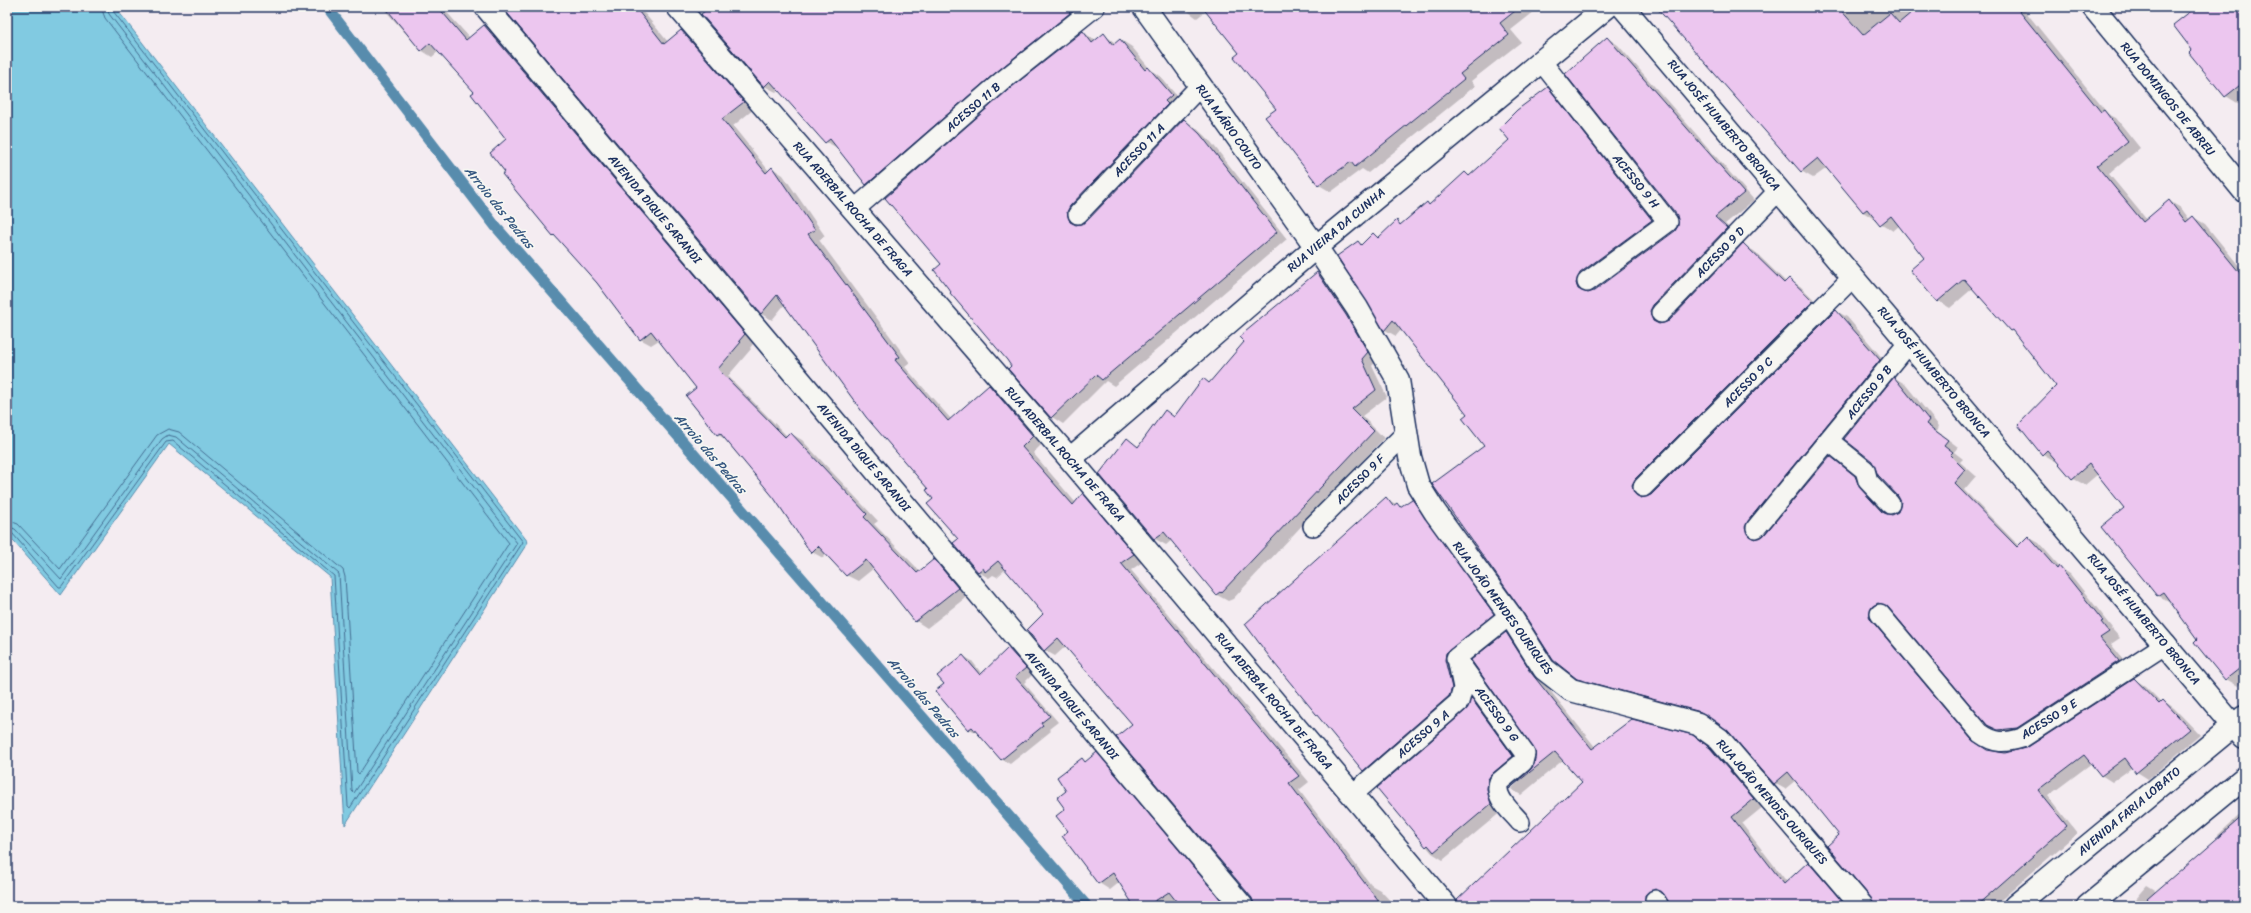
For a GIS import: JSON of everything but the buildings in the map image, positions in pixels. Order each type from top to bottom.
[{"type":"street","name":"AVENIDA DIQUE SARANDI","points":[[486,7],[1242,906]]},
{"type":"street","name":"RUA ADERBAL ROCHA DE FRAGA","points":[[678,7],[1070,459],[1446,906]]},
{"type":"street","name":"RUA MÁRIO COUTO","points":[[1144,7],[1316,247]]},
{"type":"street","name":"RUA VIEIRA DA CUNHA","points":[[1070,459],[1316,247],[1607,7]]},
{"type":"street","name":"RUA JOSÉ HUMBERTO BRONCA","points":[[1623,7],[2166,644],[2241,727]]},
{"type":"street","name":"RUA DOMINGOS DE ABREU","points":[[2093,7],[2244,191]]},
{"type":"street","name":"RUA JOÃO MENDES OURIQUES","points":[[1316,247],[1357,308],[1398,380],[1410,457],[1418,484],[1435,512],[1510,615],[1544,669],[1571,690],[1698,724],[1708,729],[1719,739],[1862,906]]},
{"type":"street","name":"AVENIDA FARIA LOBATO","points":[[2015,906],[2241,727]]},
{"type":"street","points":[[2088,906],[2244,778]]},
{"type":"lane","name":"ACESSO 11 B","points":[[854,210],[1001,82],[1095,7]]},
{"type":"lane","name":"ACESSO 9 H","points":[[1541,61],[1668,222],[1587,282]]},
{"type":"lane","name":"ACESSO 11 A","points":[[1078,214],[1200,86]]},
{"type":"lane","name":"ACESSO 9 D","points":[[1661,313],[1779,190]]},
{"type":"lane","name":"ACESSO 9 C","points":[[1643,487],[1853,277]]},
{"type":"lane","name":"ACESSO 9 B","points":[[1756,528],[1909,342]]},
{"type":"lane","name":"ACESSO 9 F","points":[[1313,526],[1407,432]]},
{"type":"lane","points":[[1829,441],[1865,470],[1868,482],[1890,504]]},
{"type":"lane","name":"ACESSO 9 E","points":[[1880,614],[1980,733],[1989,740],[1999,743],[2022,738],[2166,644]]},
{"type":"lane","points":[[1456,658],[1510,615]]},
{"type":"lane","name":"ACESSO 9 A","points":[[1352,795],[1459,702],[1463,688],[1456,658]]},
{"type":"lane","name":"ACESSO 9 G","points":[[1456,658],[1525,754],[1523,762],[1499,782],[1497,787],[1499,796],[1520,822]]},
{"type":"water","points":[[7,7],[115,7],[528,542],[345,825],[330,577],[169,444],[61,595],[7,534]]},
{"type":"waterway","name":"Arroio das Pedras","points":[[327,7],[496,227],[1087,906]]}]
